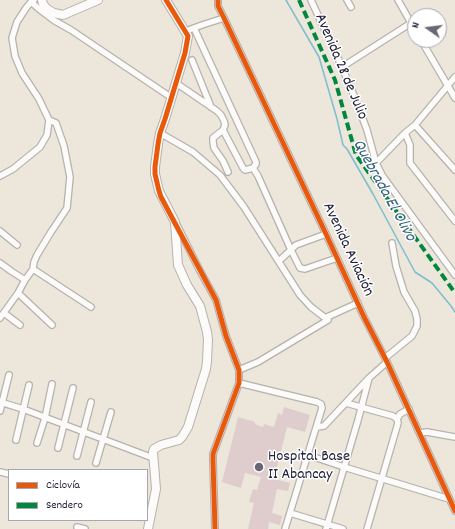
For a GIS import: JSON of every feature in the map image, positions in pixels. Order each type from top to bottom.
[{"type":"street","points":[[42,0],[47,9],[54,13],[63,15],[98,0]]},
{"type":"street","points":[[166,0],[188,36],[185,53],[160,133],[155,174],[159,191],[216,300],[226,336],[239,370],[239,383],[213,454],[215,529]]},
{"type":"street","name":"Avenida Aviación","points":[[218,0],[218,6],[409,409],[455,512]]},
{"type":"street","name":"Avenida 28 de Julio","points":[[311,0],[342,67],[367,130],[376,163],[384,179],[455,276]]},
{"type":"street","points":[[347,0],[351,7]]},
{"type":"street","points":[[398,0],[407,16]]},
{"type":"street","points":[[0,176],[13,169],[40,147],[47,135],[48,120],[39,99],[22,73],[15,56],[12,38],[17,22],[26,8],[33,1],[39,9],[55,21],[71,30],[172,98]]},
{"type":"street","points":[[186,32],[224,18]]},
{"type":"street","points":[[342,67],[407,26]]},
{"type":"street","points":[[194,28],[256,162],[253,168],[243,169],[223,130]]},
{"type":"street","points":[[426,48],[455,98]]},
{"type":"street","points":[[192,60],[211,107]]},
{"type":"street","points":[[376,163],[405,133],[415,125],[455,77]]},
{"type":"street","points":[[176,83],[217,111],[224,121],[225,125],[223,130],[213,138],[213,142],[214,148],[223,161],[228,172]]},
{"type":"street","points":[[20,325],[2,316],[33,269],[37,255],[67,208],[70,177],[64,146],[56,123],[48,120]]},
{"type":"street","points":[[415,125],[455,170]]},
{"type":"street","points":[[160,133],[193,152],[220,175],[244,207],[300,295],[311,307],[328,320],[258,362],[239,370]]},
{"type":"street","points":[[405,133],[410,145],[410,163],[455,222]]},
{"type":"street","points":[[253,168],[300,268],[303,269],[337,258]]},
{"type":"street","points":[[148,529],[149,517],[156,488],[153,452],[161,445],[179,440],[188,427],[206,369],[207,360],[207,332],[200,306],[187,285],[178,266],[175,222]]},
{"type":"street","points":[[0,231],[17,245]]},
{"type":"street","points":[[279,261],[296,245],[326,234]]},
{"type":"street","points":[[317,427],[324,426],[368,378],[412,336],[417,326],[415,311],[404,292],[396,266],[392,243]]},
{"type":"street","points":[[0,263],[25,280]]},
{"type":"street","points":[[33,269],[91,307]]},
{"type":"street","points":[[18,293],[52,325]]},
{"type":"street","points":[[325,318],[358,303]]},
{"type":"street","points":[[0,411],[1,402],[9,375]]},
{"type":"street","points":[[327,527],[368,378]]},
{"type":"street","points":[[239,383],[321,404],[322,408],[317,427],[285,529]]},
{"type":"street","points":[[37,443],[52,384]]},
{"type":"street","points":[[16,440],[29,385]]},
{"type":"street","points":[[58,448],[73,388]]},
{"type":"street","points":[[1,402],[153,458]]},
{"type":"street","points":[[77,456],[91,402]]},
{"type":"street","points":[[346,403],[393,416],[397,419]]},
{"type":"street","points":[[367,529],[398,423],[397,419],[400,414],[409,409]]},
{"type":"street","points":[[96,463],[112,412]]},
{"type":"street","points":[[420,434],[427,432],[455,437]]},
{"type":"street","points":[[308,455],[449,499]]},
{"type":"street","points":[[290,513],[327,527],[343,529]]},
{"type":"street","points":[[77,527],[85,529]]},
{"type":"building","points":[[284,407],[310,415],[305,432],[287,427],[274,479],[290,483],[288,491],[277,489],[272,513],[282,516],[280,525],[269,522],[268,529],[248,529],[254,503],[249,502],[253,489],[257,490],[261,477],[245,473],[241,488],[222,482],[238,417],[255,422],[255,424],[263,427],[264,424],[274,427],[278,413],[282,415]]},
{"type":"waterway","name":"Quebrada El Olivo","points":[[286,0],[319,57],[343,145],[347,149],[373,194],[415,272],[432,283],[455,312]]},
{"type":"marked path","points":[[299,0],[335,80],[356,155],[455,293]]},
{"type":"cycle path","points":[[166,0],[188,36],[185,53],[160,133],[155,174],[161,197],[216,300],[226,336],[239,370],[239,383],[213,454],[215,529]]},
{"type":"cycle path","points":[[218,0],[218,6],[364,317],[387,362],[455,511]]},
{"type":"place","name":"Hospital Base II Abancay","points":[[259,467]]}]
